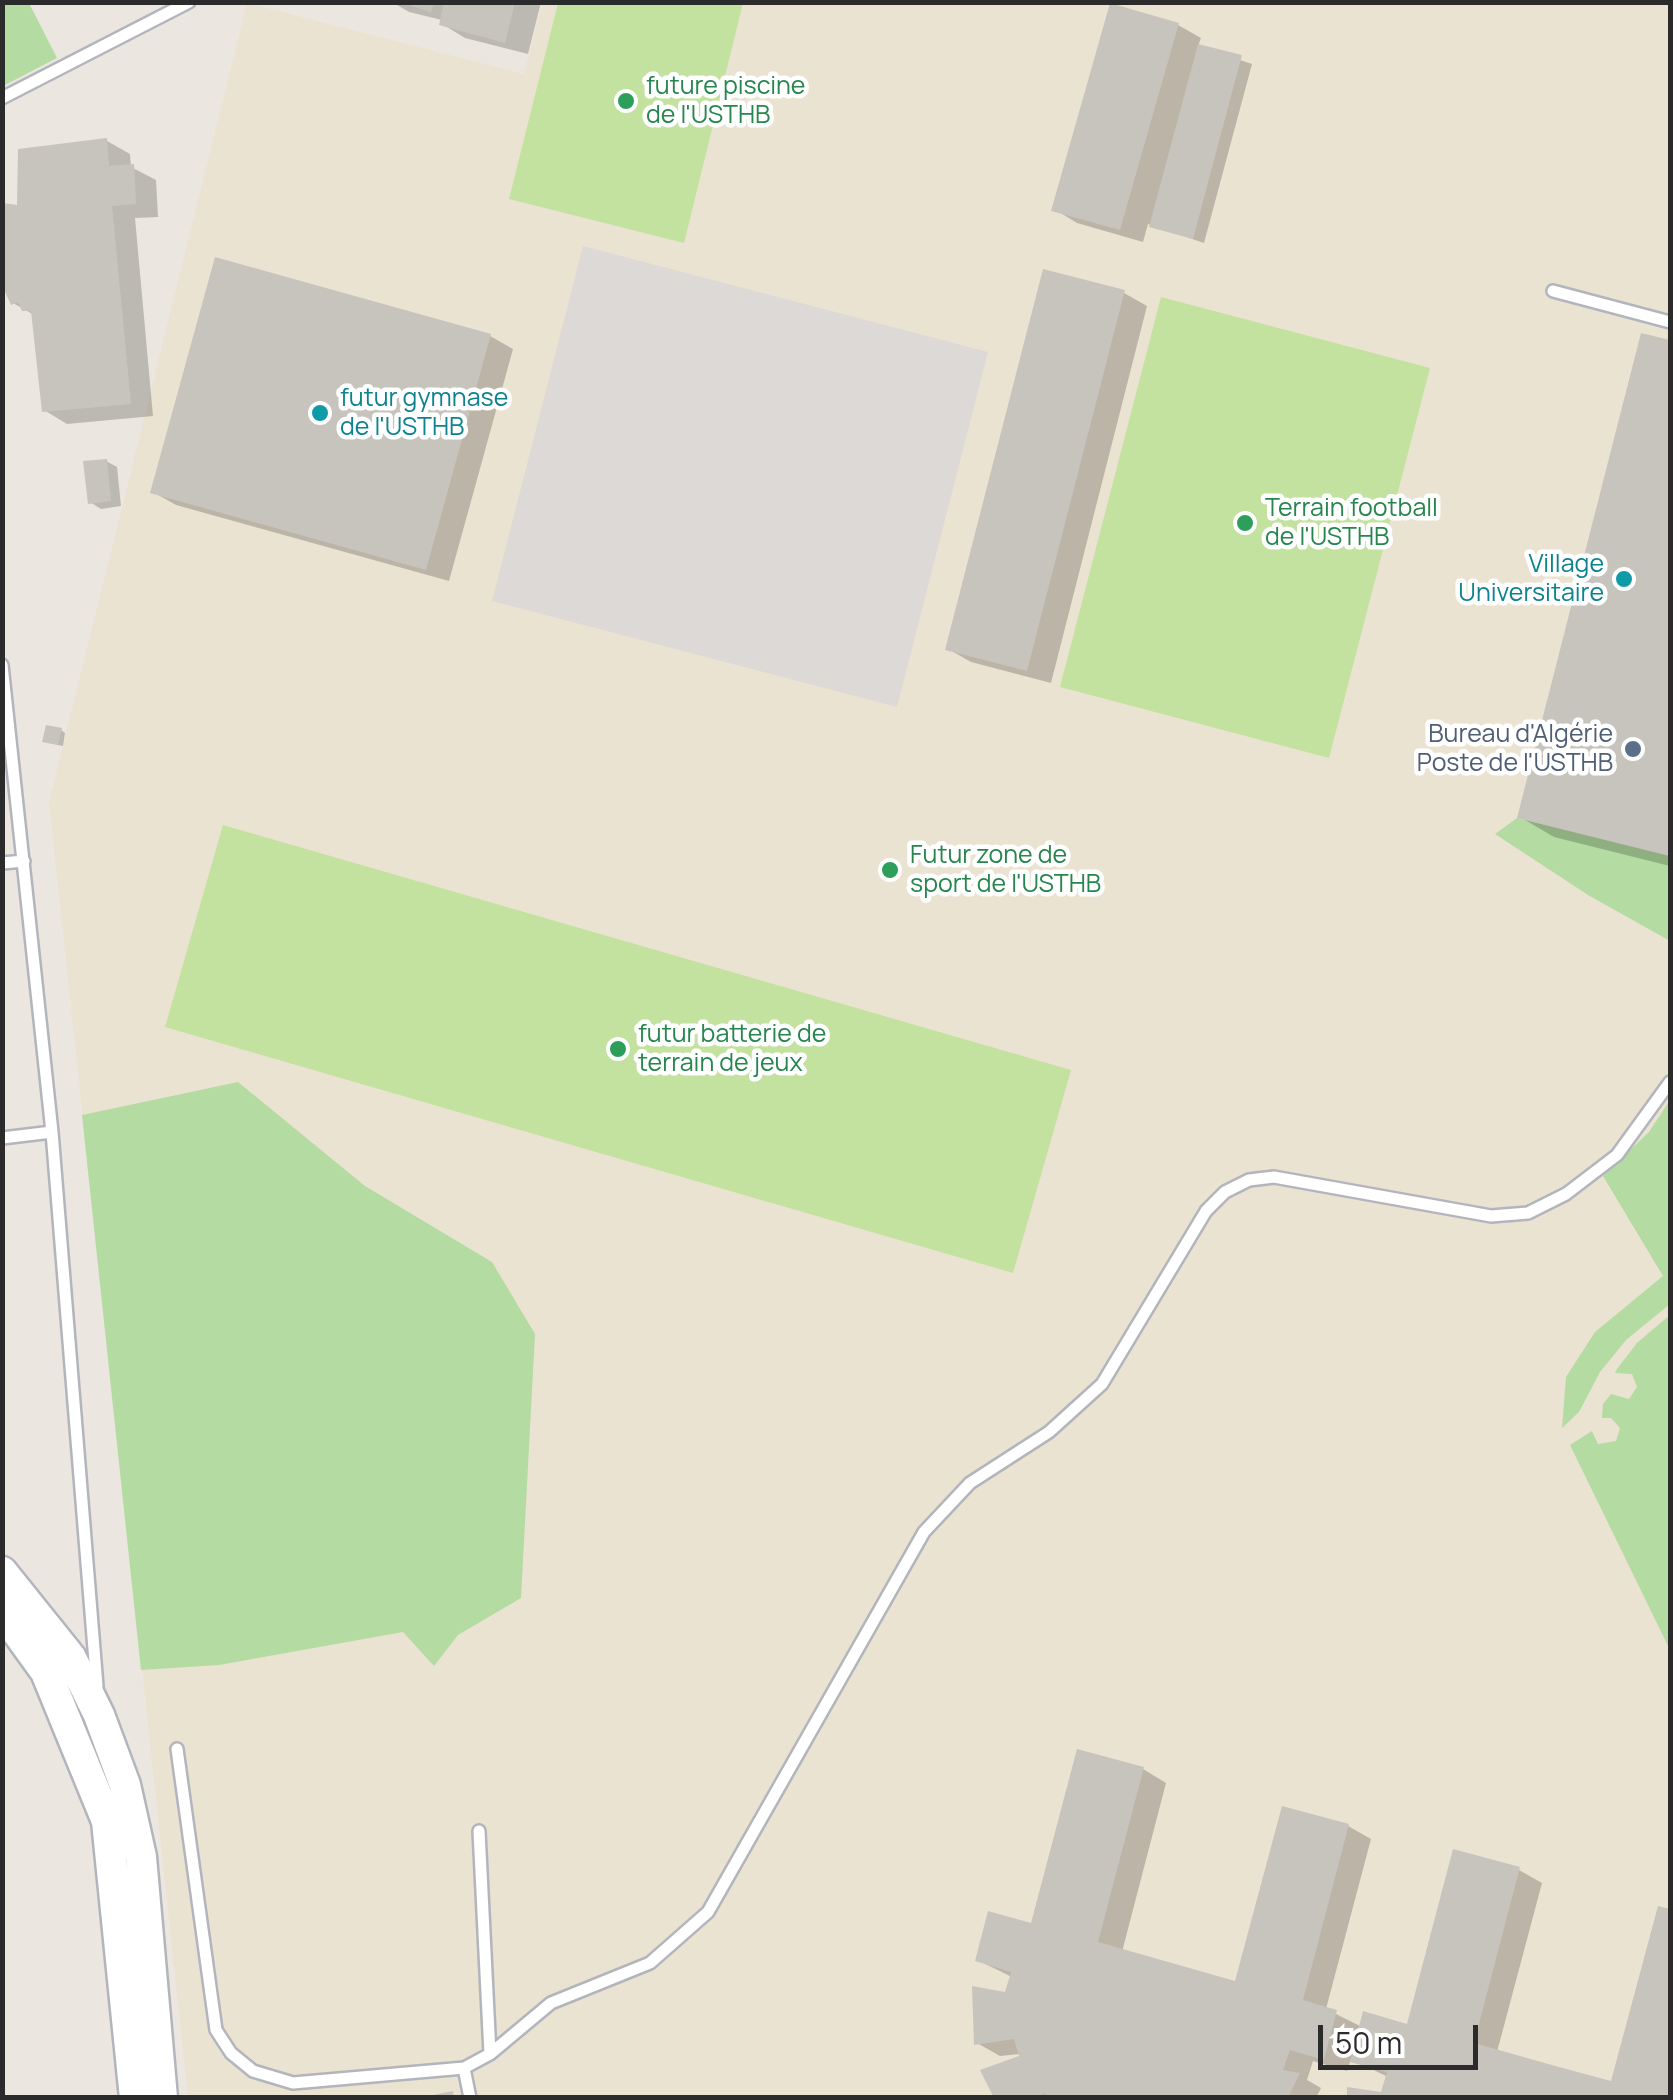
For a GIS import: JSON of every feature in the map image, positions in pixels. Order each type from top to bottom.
[{"type":"main road","points":[[2,1572],[52,1630],[99,1715],[125,1786],[140,1856],[141,2097]]},
{"type":"main road","points":[[2,1611],[46,1672],[107,1821],[141,2097]]},
{"type":"lane","points":[[2,98],[190,2]]},
{"type":"lane","points":[[1553,290],[1670,322]]},
{"type":"lane","points":[[2,664],[52,1132],[99,1715]]},
{"type":"lane","points":[[2,863],[24,861]]},
{"type":"lane","points":[[176,1749],[216,2030],[232,2053],[253,2071],[293,2084],[464,2068],[490,2054],[551,2004],[650,1964],[708,1912],[924,1532],[970,1483],[1050,1432],[1102,1384],[1206,1211],[1225,1192],[1249,1180],[1274,1177],[1491,1216],[1528,1213],[1599,1171],[1647,1120],[1670,1082]]},
{"type":"lane","points":[[2,1138],[52,1132]]},
{"type":"lane","points":[[478,1831],[490,2054]]},
{"type":"lane","points":[[464,2068],[470,2098]]},
{"type":"shaded area","points":[[247,3],[524,74],[542,3],[1670,3],[1670,2097],[188,2097],[49,802]]},
{"type":"shaded area","points":[[583,246],[988,352],[897,707],[492,601]]},
{"type":"green space","points":[[3,2],[29,3],[57,58],[3,86]]},
{"type":"green space","name":"future piscine de l'USTHB","points":[[558,3],[743,3],[684,243],[509,199]]},
{"type":"green space","name":"Terrain football de l'USTHB","points":[[1161,297],[1430,368],[1329,758],[1060,687]]},
{"type":"green space","points":[[1517,818],[1670,856],[1670,941],[1588,895],[1495,834]]},
{"type":"green space","name":"futur batterie de terrain de jeux","points":[[223,825],[1071,1070],[1013,1273],[165,1027]]},
{"type":"green space","points":[[238,1082],[365,1186],[492,1262],[535,1334],[521,1598],[458,1635],[434,1666],[403,1632],[219,1665],[141,1670],[82,1115]]},
{"type":"green space","points":[[1670,1100],[1670,1304],[1626,1340],[1600,1372],[1579,1412],[1562,1428],[1566,1377],[1595,1332],[1663,1276],[1603,1176],[1649,1132]]},
{"type":"green space","points":[[1670,1315],[1670,1650],[1570,1445],[1592,1431],[1598,1444],[1616,1441],[1620,1428],[1611,1418],[1602,1418],[1603,1404],[1611,1394],[1629,1399],[1637,1387],[1632,1374],[1615,1373],[1637,1343]]},
{"type":"building","points":[[399,2],[434,2],[431,12]]},
{"type":"building","points":[[444,2],[515,2],[505,43],[439,25]]},
{"type":"building","points":[[1110,3],[1179,23],[1120,230],[1051,211]]},
{"type":"building","points":[[1198,44],[1242,55],[1193,239],[1149,227]]},
{"type":"building","points":[[107,138],[109,166],[134,164],[136,204],[112,206],[131,404],[42,412],[31,311],[22,311],[18,302],[11,305],[2,285],[2,203],[17,205],[18,149]]},
{"type":"building","name":"futur gymnase de l'USTHB","points":[[215,257],[491,334],[426,570],[150,493]]},
{"type":"building","points":[[1043,269],[1125,290],[1027,671],[945,650]]},
{"type":"building","name":"Village Universitaire","points":[[1641,333],[1670,340],[1670,856],[1517,818]]},
{"type":"building","points":[[107,459],[111,501],[88,504],[83,461]]},
{"type":"building","points":[[46,725],[62,728],[58,745],[42,742]]},
{"type":"building","points":[[1077,1749],[1144,1767],[1098,1942],[1235,1981],[1282,1806],[1349,1824],[1303,2000],[1337,2010],[1324,2060],[1290,2050],[1283,2070],[1300,2073],[1288,2098],[1048,2098],[1044,2093],[1039,2098],[993,2096],[980,2070],[1019,2056],[1014,2039],[974,2045],[972,1986],[1005,1992],[1011,1972],[975,1961],[988,1911],[1031,1923]]},
{"type":"building","points":[[1453,1849],[1520,1867],[1474,2043],[1559,2067],[1611,2081],[1658,1906],[1670,1909],[1670,2098],[1347,2098],[1347,2087],[1381,2092],[1387,2072],[1350,2062],[1363,2011],[1407,2024]]},
{"type":"building","points":[[453,2091],[454,2098],[428,2098],[428,2096]]},
{"type":"place","name":"future piscine de l'USTHB","points":[[626,101]]},
{"type":"place","name":"futur gymnase de l'USTHB","points":[[320,413]]},
{"type":"place","name":"Terrain football de l'USTHB","points":[[1245,523]]},
{"type":"place","name":"Village Universitaire","points":[[1624,579]]},
{"type":"place","name":"Bureau d'Algérie Poste de l'USTHB","points":[[1633,749]]},
{"type":"place","name":"Futur zone de sport de l'USTHB","points":[[890,870]]},
{"type":"place","name":"futur batterie de terrain de jeux","points":[[618,1049]]}]
